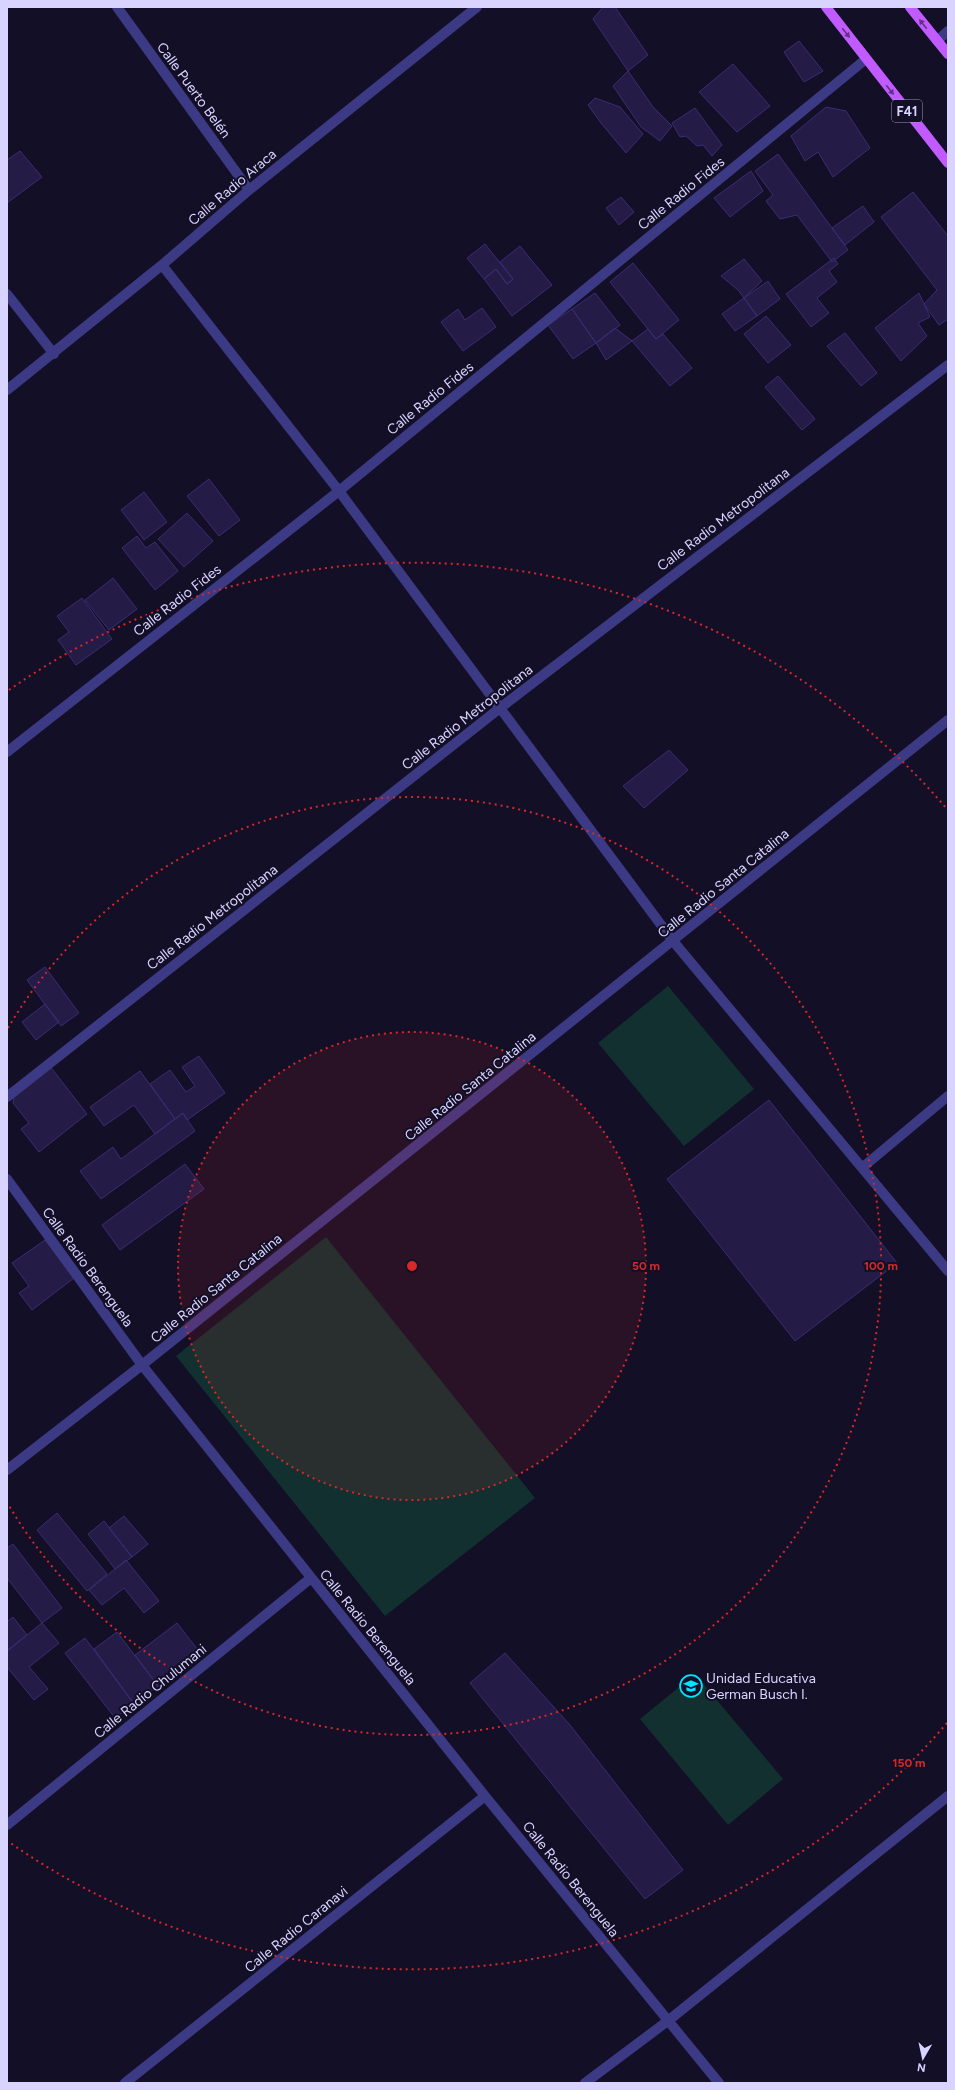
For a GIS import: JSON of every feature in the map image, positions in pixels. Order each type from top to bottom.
[{"type":"main road","name":"F41","points":[[826,7],[948,163]]},
{"type":"main road","points":[[910,7],[948,54]]},
{"type":"street","name":"Calle Puerto Belén","points":[[117,7],[249,190]]},
{"type":"street","name":"Calle Radio Araca","points":[[7,390],[54,354],[162,265],[249,190],[477,7]]},
{"type":"street","points":[[937,41],[948,31]]},
{"type":"street","name":"Calle Radio Fides","points":[[7,752],[339,491],[866,59]]},
{"type":"street","points":[[162,265],[339,491],[673,941],[863,1167],[948,1271]]},
{"type":"street","points":[[7,294],[54,354]]},
{"type":"street","name":"Calle Radio Metropolitana","points":[[7,1097],[500,708],[948,365]]},
{"type":"street","name":"Calle Radio Santa Catalina","points":[[7,1470],[142,1365],[948,720]]},
{"type":"street","points":[[863,1167],[948,1096]]},
{"type":"street","name":"Calle Radio Berenguela","points":[[7,1179],[142,1365],[485,1796],[719,2083]]},
{"type":"street","name":"Calle Radio Chulumani","points":[[7,1825],[311,1578]]},
{"type":"street","name":"Calle Radio Caranavi","points":[[125,2083],[485,1796]]},
{"type":"street","points":[[585,2083],[669,2020],[948,1796]]},
{"type":"green space","points":[[668,986],[754,1089],[684,1146],[598,1043]]},
{"type":"green space","points":[[326,1237],[535,1498],[385,1616],[176,1356]]},
{"type":"green space","points":[[695,1674],[783,1779],[728,1825],[640,1719]]},
{"type":"building","points":[[603,7],[615,7],[648,55],[628,71],[593,19]]},
{"type":"building","points":[[799,41],[823,71],[804,82],[784,52]]},
{"type":"building","points":[[733,64],[770,106],[737,132],[699,92]]},
{"type":"building","points":[[628,71],[653,107],[672,126],[660,141],[641,127],[613,86]]},
{"type":"building","points":[[595,98],[620,107],[643,134],[626,153],[588,105]]},
{"type":"building","points":[[826,107],[846,111],[870,148],[833,177],[818,152],[805,161],[791,136]]},
{"type":"building","points":[[695,108],[722,145],[712,156],[703,145],[697,146],[686,136],[680,137],[672,123]]},
{"type":"building","points":[[20,151],[42,177],[7,203],[7,160]]},
{"type":"building","points":[[778,154],[848,250],[832,262],[797,215],[780,219],[766,201],[773,195],[755,171]]},
{"type":"building","points":[[751,171],[763,191],[730,217],[714,198]]},
{"type":"building","points":[[913,192],[948,236],[948,319],[939,325],[924,304],[937,290],[881,217]]},
{"type":"building","points":[[621,197],[634,212],[619,225],[606,208]]},
{"type":"building","points":[[863,206],[874,222],[845,245],[832,228]]},
{"type":"building","points":[[485,244],[513,279],[507,284],[496,269],[484,279],[467,258]]},
{"type":"building","points":[[520,246],[552,285],[512,316],[484,279],[496,269],[507,284],[513,279],[500,262]]},
{"type":"building","points":[[834,258],[838,264],[829,271],[837,282],[817,298],[829,313],[811,327],[786,294]]},
{"type":"building","points":[[744,259],[762,281],[744,298],[738,290],[721,276]]},
{"type":"building","points":[[633,263],[679,320],[656,339],[610,282]]},
{"type":"building","points":[[768,281],[780,299],[757,316],[744,298]]},
{"type":"building","points":[[595,293],[620,325],[596,343],[572,309]]},
{"type":"building","points":[[919,293],[930,317],[918,323],[927,336],[901,361],[875,328]]},
{"type":"building","points":[[744,298],[757,316],[735,331],[722,314]]},
{"type":"building","points":[[482,308],[496,327],[463,351],[441,322],[458,309],[465,320]]},
{"type":"building","points":[[572,309],[596,343],[573,359],[548,325]]},
{"type":"building","points":[[766,316],[791,345],[768,363],[744,334]]},
{"type":"building","points":[[615,328],[632,341],[606,360],[596,343]]},
{"type":"building","points":[[648,329],[656,339],[663,334],[692,368],[670,386],[632,341]]},
{"type":"building","points":[[845,333],[877,373],[861,386],[827,346]]},
{"type":"building","points":[[778,376],[815,419],[802,430],[765,387]]},
{"type":"building","points":[[209,479],[240,520],[219,536],[187,496]]},
{"type":"building","points":[[144,492],[167,522],[144,540],[121,510]]},
{"type":"building","points":[[187,513],[213,541],[184,567],[158,539]]},
{"type":"building","points":[[137,536],[146,548],[155,542],[178,571],[155,590],[122,548]]},
{"type":"building","points":[[113,578],[137,609],[109,630],[85,600]]},
{"type":"building","points":[[82,598],[112,639],[76,665],[58,640],[69,632],[57,616]]},
{"type":"building","points":[[669,750],[688,770],[644,808],[623,786]]},
{"type":"building","points":[[45,967],[79,1013],[61,1026],[27,980]]},
{"type":"building","points":[[45,1004],[59,1022],[36,1040],[22,1022]]},
{"type":"building","points":[[199,1056],[225,1093],[187,1120],[183,1113],[175,1119],[150,1084],[170,1070],[186,1092],[195,1086],[182,1067]]},
{"type":"building","points":[[49,1065],[87,1114],[39,1152],[21,1129],[29,1123],[13,1103],[15,1092]]},
{"type":"building","points":[[140,1071],[175,1119],[155,1134],[134,1105],[104,1126],[90,1107]]},
{"type":"building","points":[[769,1100],[897,1263],[795,1341],[667,1179]]},
{"type":"building","points":[[183,1113],[195,1131],[101,1199],[80,1171],[113,1147],[121,1159]]},
{"type":"building","points":[[185,1164],[204,1189],[120,1250],[102,1225]]},
{"type":"building","points":[[45,1240],[74,1278],[32,1310],[19,1293],[29,1286],[12,1263]]},
{"type":"building","points":[[57,1513],[107,1574],[87,1591],[37,1530]]},
{"type":"building","points":[[124,1516],[148,1544],[132,1557],[109,1528]]},
{"type":"building","points":[[104,1521],[132,1557],[115,1569],[88,1534]]},
{"type":"building","points":[[13,1544],[62,1608],[42,1623],[7,1578],[7,1548]]},
{"type":"building","points":[[126,1560],[159,1601],[144,1613],[124,1588],[102,1605],[89,1590]]},
{"type":"building","points":[[13,1617],[27,1635],[7,1651],[7,1622]]},
{"type":"building","points":[[42,1623],[59,1643],[29,1667],[48,1689],[34,1700],[7,1667],[7,1651]]},
{"type":"building","points":[[177,1623],[201,1654],[158,1686],[135,1655]]},
{"type":"building","points":[[117,1632],[158,1686],[134,1704],[94,1649]]},
{"type":"building","points":[[85,1638],[134,1704],[115,1718],[65,1653]]},
{"type":"building","points":[[505,1653],[570,1725],[683,1870],[645,1899],[470,1683]]},
{"type":"place","name":"Unidad Educativa German Busch I.","points":[[691,1686]]}]
